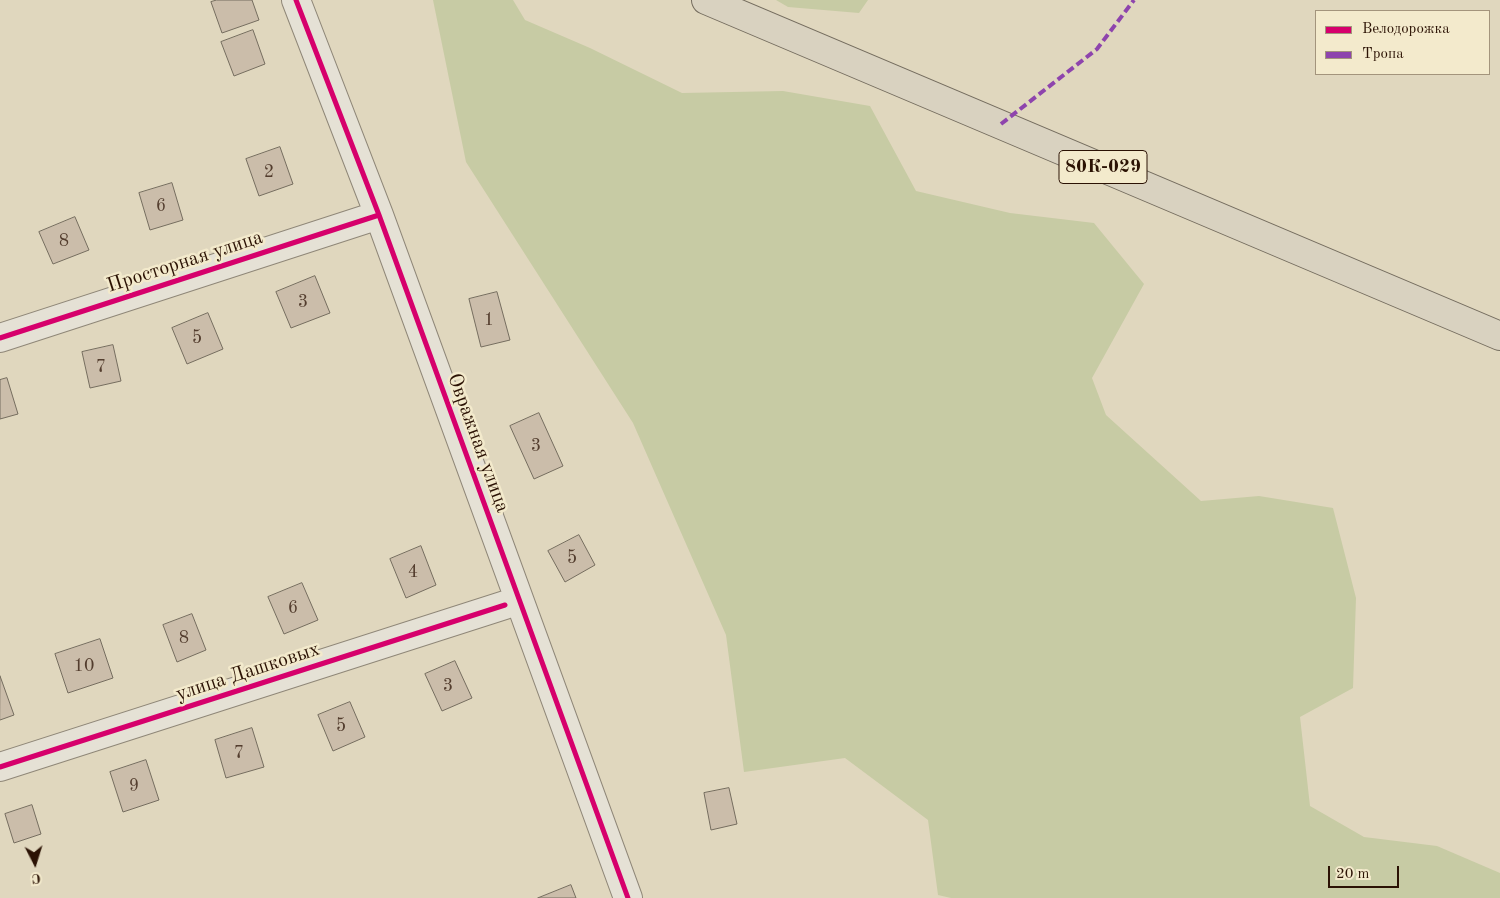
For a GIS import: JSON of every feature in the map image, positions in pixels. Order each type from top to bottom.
[{"type":"main road","name":"80К-029","points":[[706,0],[1500,336]]},
{"type":"street","name":"Овражная улица","points":[[296,0],[379,215],[628,898]]},
{"type":"street","name":"Просторная улица","points":[[0,338],[379,215]]},
{"type":"street","name":"улица Дашковых","points":[[0,768],[505,606]]},
{"type":"green space","points":[[433,0],[513,0],[525,20],[590,48],[682,93],[783,91],[870,106],[916,191],[1010,213],[1094,223],[1144,284],[1092,378],[1106,415],[1201,501],[1259,496],[1333,508],[1356,598],[1353,688],[1300,717],[1310,806],[1364,837],[1437,846],[1500,873],[1500,898],[951,898],[938,895],[928,820],[845,758],[744,772],[726,635],[633,423],[466,162]]},
{"type":"green space","points":[[776,0],[868,0],[859,13],[788,7]]},
{"type":"building","points":[[217,0],[252,0],[259,20],[222,33],[211,2]]},
{"type":"building","points":[[253,30],[265,64],[234,76],[221,42]]},
{"type":"building","points":[[280,147],[293,184],[259,196],[246,159]]},
{"type":"building","points":[[172,183],[183,220],[150,230],[139,193]]},
{"type":"building","points":[[75,217],[89,250],[53,264],[39,232]]},
{"type":"building","points":[[315,276],[330,313],[291,328],[276,292]]},
{"type":"building","points":[[497,292],[510,340],[481,347],[469,299]]},
{"type":"building","points":[[208,313],[223,349],[187,364],[172,328]]},
{"type":"building","points":[[113,345],[121,381],[90,388],[82,352]]},
{"type":"building","points":[[7,378],[18,414],[0,419],[0,380]]},
{"type":"building","points":[[539,413],[563,466],[534,479],[510,426]]},
{"type":"building","points":[[579,535],[595,565],[565,582],[548,551]]},
{"type":"building","points":[[421,546],[436,585],[406,598],[390,559]]},
{"type":"building","points":[[302,583],[318,620],[284,634],[268,597]]},
{"type":"building","points":[[192,614],[206,650],[177,662],[163,625]]},
{"type":"building","points":[[100,639],[113,678],[68,693],[55,654]]},
{"type":"building","points":[[455,661],[472,698],[442,711],[425,674]]},
{"type":"building","points":[[0,676],[14,715],[0,720]]},
{"type":"building","points":[[350,702],[365,737],[333,751],[318,715]]},
{"type":"building","points":[[252,728],[264,767],[226,778],[215,740]]},
{"type":"building","points":[[146,760],[159,800],[123,812],[110,772]]},
{"type":"building","points":[[729,788],[737,824],[711,830],[704,793]]},
{"type":"building","points":[[32,805],[41,834],[14,843],[5,814]]},
{"type":"building","points":[[571,885],[576,898],[538,898]]},
{"type":"marked path","points":[[1001,124],[1097,49],[1134,0]]},
{"type":"cycle path","points":[[296,0],[379,215],[628,898]]},
{"type":"cycle path","points":[[0,338],[379,215]]},
{"type":"cycle path","points":[[0,767],[505,605]]}]
